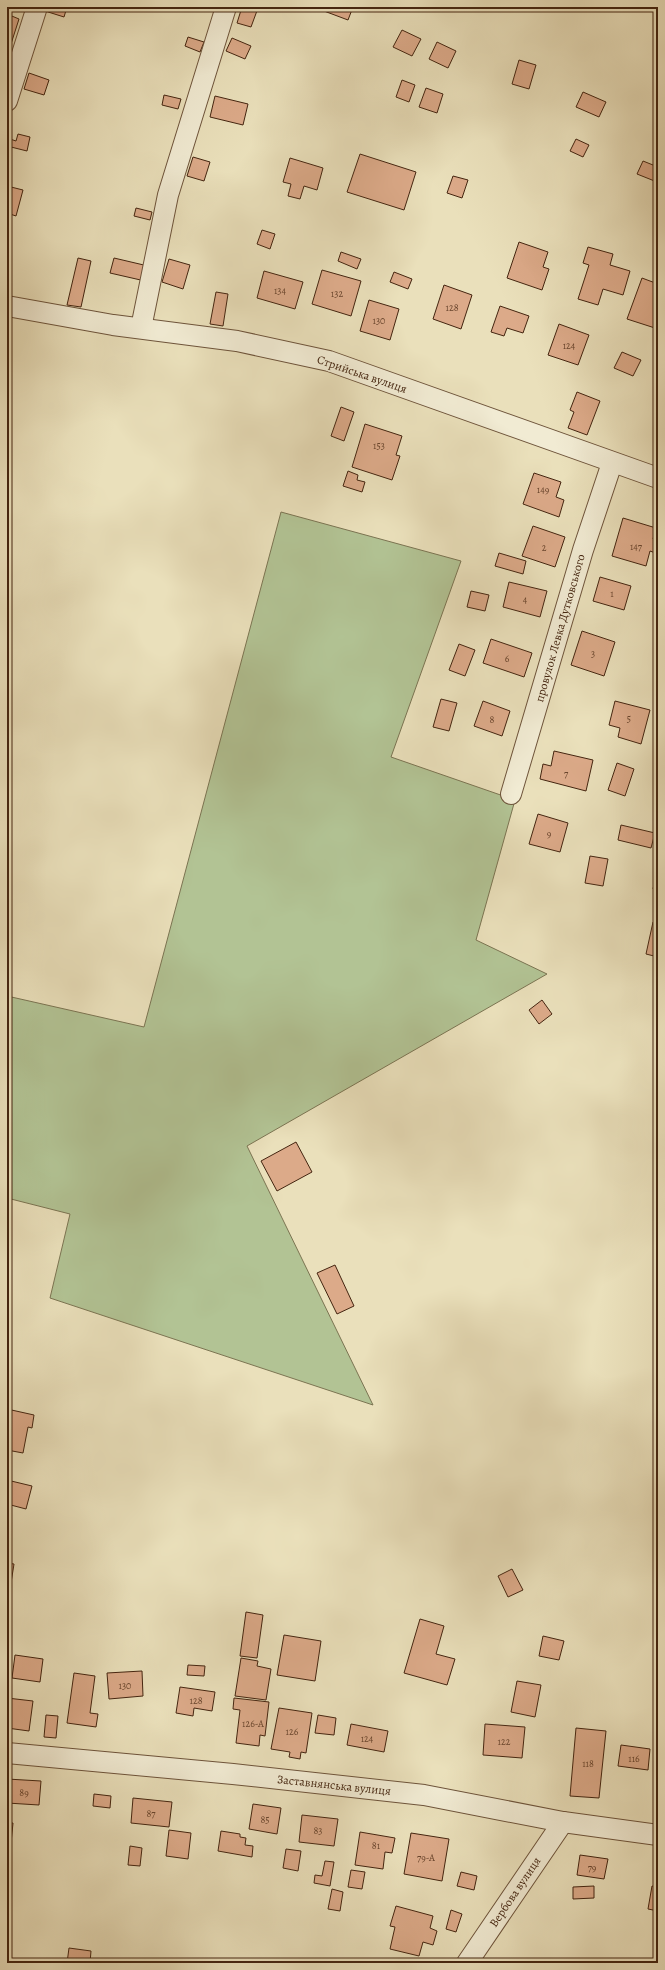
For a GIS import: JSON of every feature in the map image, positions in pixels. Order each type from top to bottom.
[{"type":"street","points":[[7,101],[37,7]]},
{"type":"street","points":[[141,328],[168,195],[226,7]]},
{"type":"street","name":"Стрийська вулиця","points":[[7,306],[141,328],[237,341],[329,361],[612,463],[658,478]]},
{"type":"street","name":"провулок Левка Дутковського","points":[[511,794],[583,550],[612,463]]},
{"type":"street","name":"Заставнянська вулиця","points":[[7,1753],[233,1774],[424,1795],[563,1822],[658,1835]]},
{"type":"street","name":"Вербова вулиця","points":[[467,1963],[563,1822]]},
{"type":"green space","points":[[281,512],[461,561],[391,757],[515,800],[476,940],[547,974],[247,1146],[373,1405],[50,1298],[70,1214],[7,1198],[7,996],[144,1027]]},
{"type":"building","points":[[46,7],[67,7],[64,17],[45,11]]},
{"type":"building","points":[[242,7],[258,8],[251,27],[237,23]]},
{"type":"building","points":[[325,7],[353,7],[348,20],[324,11]]},
{"type":"building","points":[[7,14],[19,19],[10,47],[7,46]]},
{"type":"building","points":[[402,30],[421,39],[412,56],[393,47]]},
{"type":"building","points":[[188,37],[204,42],[200,52],[185,46]]},
{"type":"building","points":[[232,38],[251,46],[245,59],[226,51]]},
{"type":"building","points":[[437,42],[456,51],[448,68],[429,59]]},
{"type":"building","points":[[519,60],[536,65],[529,89],[512,84]]},
{"type":"building","points":[[29,73],[49,80],[44,95],[24,89]]},
{"type":"building","points":[[402,80],[415,85],[409,102],[396,97]]},
{"type":"building","points":[[426,88],[443,94],[437,113],[419,107]]},
{"type":"building","points":[[583,92],[606,102],[599,117],[576,107]]},
{"type":"building","points":[[164,95],[181,99],[178,109],[162,105]]},
{"type":"building","points":[[215,96],[248,104],[243,125],[210,117]]},
{"type":"building","points":[[18,134],[30,137],[27,151],[7,146],[7,138],[16,141]]},
{"type":"building","points":[[576,139],[589,145],[583,157],[570,151]]},
{"type":"building","points":[[360,154],[416,172],[404,210],[347,192]]},
{"type":"building","points":[[193,157],[210,162],[204,181],[187,176]]},
{"type":"building","points":[[290,158],[323,168],[317,190],[304,186],[300,199],[288,196],[291,184],[283,182]]},
{"type":"building","points":[[643,161],[658,167],[657,182],[637,174]]},
{"type":"building","points":[[453,176],[468,180],[462,198],[447,193]]},
{"type":"building","points":[[7,186],[23,190],[16,216],[7,213]]},
{"type":"building","points":[[136,208],[152,212],[150,220],[134,216]]},
{"type":"building","points":[[262,230],[275,234],[270,249],[257,244]]},
{"type":"building","points":[[519,242],[548,252],[543,267],[549,269],[542,290],[507,278]]},
{"type":"building","points":[[588,247],[613,254],[610,265],[630,271],[623,295],[603,289],[598,305],[578,299],[589,265],[583,263]]},
{"type":"building","points":[[341,252],[361,259],[357,269],[338,261]]},
{"type":"building","points":[[78,258],[91,261],[81,307],[67,305]]},
{"type":"building","points":[[114,258],[148,266],[145,281],[110,273]]},
{"type":"building","points":[[169,259],[190,265],[183,289],[162,282]]},
{"type":"building","points":[[322,270],[361,281],[351,316],[312,304]]},
{"type":"building","points":[[264,271],[303,282],[295,309],[257,298]]},
{"type":"building","points":[[394,272],[412,279],[408,289],[390,282]]},
{"type":"building","points":[[642,278],[658,284],[658,329],[627,319]]},
{"type":"building","points":[[444,285],[472,295],[461,329],[433,319]]},
{"type":"building","points":[[216,292],[228,294],[223,326],[210,324]]},
{"type":"building","points":[[369,300],[399,309],[390,340],[360,331]]},
{"type":"building","points":[[500,306],[529,316],[523,333],[507,328],[504,336],[491,332]]},
{"type":"building","points":[[559,324],[589,335],[578,365],[548,355]]},
{"type":"building","points":[[622,352],[641,360],[633,376],[614,368]]},
{"type":"building","points":[[577,392],[600,401],[587,435],[568,428],[574,412],[570,410]]},
{"type":"building","points":[[341,407],[354,412],[344,441],[331,436]]},
{"type":"building","points":[[365,424],[402,436],[396,455],[400,456],[392,480],[352,467]]},
{"type":"building","points":[[348,471],[358,475],[357,480],[365,482],[362,492],[343,486]]},
{"type":"building","points":[[534,473],[561,482],[556,497],[564,500],[559,517],[523,504]]},
{"type":"building","points":[[623,518],[656,528],[653,539],[658,540],[658,554],[650,551],[646,566],[612,556]]},
{"type":"building","points":[[533,526],[565,537],[555,567],[522,556]]},
{"type":"building","points":[[499,553],[526,561],[523,574],[495,566]]},
{"type":"building","points":[[600,577],[631,586],[624,610],[593,601]]},
{"type":"building","points":[[509,582],[547,591],[540,617],[503,607]]},
{"type":"building","points":[[471,591],[489,595],[485,611],[467,607]]},
{"type":"building","points":[[582,631],[615,642],[604,676],[571,665]]},
{"type":"building","points":[[491,639],[532,653],[524,677],[483,663]]},
{"type":"building","points":[[459,644],[475,650],[465,676],[449,670]]},
{"type":"building","points":[[441,699],[457,703],[449,731],[433,727]]},
{"type":"building","points":[[483,701],[510,711],[502,736],[474,726]]},
{"type":"building","points":[[615,701],[650,710],[641,744],[618,737],[620,728],[609,725]]},
{"type":"building","points":[[554,751],[593,760],[586,791],[540,779],[543,764],[551,766]]},
{"type":"building","points":[[617,763],[634,769],[625,796],[608,790]]},
{"type":"building","points":[[658,807],[658,824],[654,823]]},
{"type":"building","points":[[538,814],[568,823],[560,852],[529,844]]},
{"type":"building","points":[[621,825],[655,833],[651,848],[618,840]]},
{"type":"building","points":[[590,856],[608,859],[603,886],[585,883]]},
{"type":"building","points":[[658,864],[658,890],[653,889]]},
{"type":"building","points":[[653,922],[658,923],[658,957],[646,954]]},
{"type":"building","points":[[542,1000],[552,1014],[539,1024],[529,1010]]},
{"type":"building","points":[[296,1142],[312,1172],[277,1191],[261,1161]]},
{"type":"building","points":[[335,1265],[354,1306],[337,1314],[317,1273]]},
{"type":"building","points":[[7,1409],[34,1415],[32,1428],[28,1427],[23,1453],[7,1450]]},
{"type":"building","points":[[7,1480],[32,1486],[26,1509],[7,1504]]},
{"type":"building","points":[[7,1563],[14,1564],[7,1608]]},
{"type":"building","points":[[512,1569],[523,1590],[508,1597],[498,1576]]},
{"type":"building","points":[[246,1612],[263,1615],[257,1658],[240,1656]]},
{"type":"building","points":[[420,1619],[444,1626],[436,1654],[455,1659],[447,1685],[404,1673]]},
{"type":"building","points":[[284,1635],[321,1641],[315,1681],[277,1675]]},
{"type":"building","points":[[543,1636],[564,1641],[559,1660],[539,1656]]},
{"type":"building","points":[[15,1655],[43,1659],[40,1682],[12,1678]]},
{"type":"building","points":[[241,1658],[258,1661],[257,1666],[271,1669],[266,1700],[235,1696]]},
{"type":"building","points":[[188,1665],[205,1666],[204,1676],[187,1675]]},
{"type":"building","points":[[142,1671],[143,1696],[109,1699],[107,1673]]},
{"type":"building","points":[[74,1673],[95,1676],[90,1713],[98,1714],[96,1727],[67,1723]]},
{"type":"building","points":[[517,1681],[541,1685],[535,1717],[511,1712]]},
{"type":"building","points":[[180,1687],[215,1692],[212,1711],[194,1708],[193,1716],[176,1713]]},
{"type":"building","points":[[7,1698],[33,1701],[29,1731],[7,1728]]},
{"type":"building","points":[[234,1698],[269,1702],[265,1736],[260,1735],[259,1746],[236,1743],[240,1710],[233,1709]]},
{"type":"building","points":[[279,1708],[312,1713],[306,1753],[301,1752],[300,1759],[289,1757],[290,1752],[271,1749]]},
{"type":"building","points":[[46,1715],[58,1716],[56,1738],[44,1737]]},
{"type":"building","points":[[318,1715],[336,1718],[334,1735],[315,1733]]},
{"type":"building","points":[[351,1724],[388,1731],[384,1752],[347,1745]]},
{"type":"building","points":[[485,1724],[525,1727],[522,1758],[483,1755]]},
{"type":"building","points":[[576,1728],[606,1731],[599,1798],[570,1796]]},
{"type":"building","points":[[621,1745],[650,1749],[648,1770],[618,1766]]},
{"type":"building","points":[[7,1779],[41,1781],[39,1805],[7,1803]]},
{"type":"building","points":[[655,1783],[658,1783],[658,1801],[654,1800]]},
{"type":"building","points":[[94,1794],[111,1796],[110,1808],[93,1806]]},
{"type":"building","points":[[133,1798],[172,1802],[169,1827],[131,1823]]},
{"type":"building","points":[[253,1804],[281,1808],[277,1834],[249,1829]]},
{"type":"building","points":[[302,1815],[338,1819],[334,1846],[299,1842]]},
{"type":"building","points":[[7,1823],[13,1823],[11,1843],[7,1843]]},
{"type":"building","points":[[169,1830],[191,1833],[188,1859],[166,1856]]},
{"type":"building","points":[[221,1831],[240,1834],[240,1837],[246,1838],[245,1845],[253,1846],[252,1857],[218,1851]]},
{"type":"building","points":[[360,1832],[395,1838],[392,1853],[385,1852],[383,1869],[355,1865]]},
{"type":"building","points":[[411,1833],[449,1839],[442,1881],[404,1874]]},
{"type":"building","points":[[130,1846],[142,1848],[140,1866],[128,1865]]},
{"type":"building","points":[[286,1849],[301,1851],[298,1871],[283,1868]]},
{"type":"building","points":[[580,1855],[608,1859],[604,1879],[577,1875]]},
{"type":"building","points":[[325,1861],[334,1862],[330,1886],[314,1883],[315,1875],[322,1876]]},
{"type":"building","points":[[351,1870],[365,1872],[362,1889],[348,1887]]},
{"type":"building","points":[[461,1872],[477,1876],[474,1890],[457,1886]]},
{"type":"building","points":[[594,1886],[594,1898],[573,1899],[573,1887]]},
{"type":"building","points":[[652,1886],[658,1887],[658,1911],[648,1909]]},
{"type":"building","points":[[332,1889],[343,1892],[340,1911],[328,1909]]},
{"type":"building","points":[[396,1906],[433,1916],[430,1928],[437,1931],[433,1945],[423,1942],[419,1956],[390,1949],[395,1927],[390,1926]]},
{"type":"building","points":[[451,1910],[462,1914],[456,1932],[446,1929]]},
{"type":"building","points":[[69,1948],[91,1951],[90,1963],[67,1963]]}]
